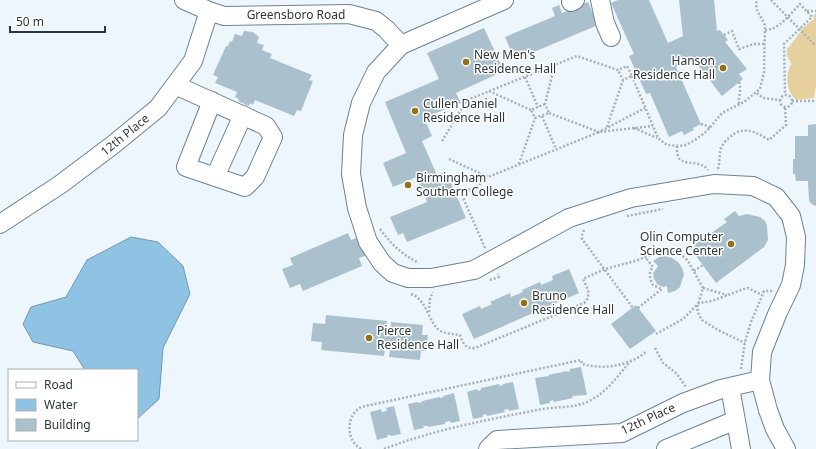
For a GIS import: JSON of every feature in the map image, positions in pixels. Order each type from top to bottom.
[{"type":"street","name":"Greensboro Road","points":[[184,0],[224,16],[349,14],[376,21],[401,45]]},
{"type":"street","points":[[504,0],[401,45],[376,72],[361,103],[353,135],[351,174],[357,208],[368,242],[382,263],[393,273],[408,278],[431,278],[474,270],[569,218],[631,198],[714,184],[753,186],[776,197],[791,216],[796,237],[795,265],[791,285],[778,312],[762,352],[760,380],[775,429],[786,449]]},
{"type":"street","points":[[600,0],[605,23],[611,37]]},
{"type":"street","name":"12th Place","points":[[0,224],[61,184],[114,144],[158,108],[193,61],[209,11]]},
{"type":"street","points":[[175,85],[212,101],[266,126],[273,137],[255,177],[245,187],[186,167],[212,101]]},
{"type":"street","points":[[216,177],[242,115]]},
{"type":"street","name":"12th Place","points":[[488,449],[497,440],[622,433],[683,403],[730,387],[760,380]]},
{"type":"street","points":[[730,387],[741,449]]},
{"type":"street","points":[[666,449],[736,420]]},
{"type":"path","points":[[634,128],[658,138],[667,145],[686,145],[710,128],[722,113],[757,93],[763,80],[765,25],[757,10],[757,0]]},
{"type":"path","points":[[771,0],[816,46]]},
{"type":"path","points":[[765,30],[771,30],[800,4],[812,17],[784,44],[785,95],[780,100]]},
{"type":"path","points":[[807,11],[816,11]]},
{"type":"path","points":[[724,35],[732,31],[739,49],[754,44],[764,44]]},
{"type":"path","points":[[442,141],[467,100],[577,56],[618,70],[628,66],[658,138]]},
{"type":"path","points":[[549,113],[545,104],[555,64]]},
{"type":"path","points":[[606,128],[623,80],[618,70]]},
{"type":"path","points":[[525,76],[538,107]]},
{"type":"path","points":[[623,80],[632,76]]},
{"type":"path","points":[[739,82],[741,87],[738,97],[739,104]]},
{"type":"path","points":[[488,91],[531,110],[535,118],[519,164]]},
{"type":"path","points":[[757,93],[763,98],[780,100]]},
{"type":"path","points":[[785,95],[789,96],[792,101]]},
{"type":"path","points":[[715,172],[719,169],[723,144],[731,136],[740,131],[749,130],[759,133],[769,140],[786,125],[785,107],[782,106],[780,100]]},
{"type":"path","points":[[792,101],[816,101]]},
{"type":"path","points":[[785,107],[789,106],[792,101]]},
{"type":"path","points":[[531,110],[545,104]]},
{"type":"path","points":[[487,252],[461,193],[478,186],[488,177],[599,132],[645,108]]},
{"type":"path","points":[[535,118],[549,113],[599,132],[653,126]]},
{"type":"path","points":[[542,116],[556,149]]},
{"type":"path","points":[[701,124],[710,128]]},
{"type":"path","points":[[677,146],[677,156],[679,160],[706,166],[710,174]]},
{"type":"path","points":[[450,159],[488,177]]},
{"type":"path","points":[[622,217],[669,208]]},
{"type":"path","points":[[377,223],[401,253],[422,264]]},
{"type":"path","points":[[579,232],[590,228]]},
{"type":"path","points":[[584,230],[582,239],[633,308]]},
{"type":"path","points":[[405,292],[417,296],[437,328],[443,332],[460,335],[465,346],[475,348],[584,303],[589,293],[583,279],[604,269],[657,253],[675,252],[682,255],[688,261],[703,288],[697,308],[702,320],[718,330],[745,343]]},
{"type":"path","points":[[638,308],[662,289],[653,285],[650,277],[651,269],[653,267],[645,257]]},
{"type":"path","points":[[694,271],[703,265]]},
{"type":"path","points":[[484,282],[499,277],[497,271]]},
{"type":"path","points":[[703,288],[727,295]]},
{"type":"path","points":[[656,334],[684,319],[699,302],[712,302],[748,288],[762,295]]},
{"type":"path","points":[[428,312],[430,299],[436,289]]},
{"type":"path","points":[[740,372],[745,343],[751,322],[762,295],[764,291],[776,291]]},
{"type":"path","points":[[655,348],[663,363],[678,374],[687,390]]},
{"type":"path","points":[[360,449],[356,446],[349,428],[349,420],[356,410],[361,407],[581,360],[582,364],[604,367],[639,358],[646,352]]},
{"type":"path","points":[[384,449],[419,437],[462,426],[540,409],[581,404],[591,401],[602,393],[630,361]]},
{"type":"shaded area","points":[[816,13],[816,85],[814,98],[796,100],[788,88],[787,78],[791,64],[787,55],[787,48],[804,27],[814,19],[813,16]]},
{"type":"water","points":[[131,237],[158,242],[183,266],[190,294],[163,348],[159,399],[138,418],[138,369],[84,369],[73,351],[33,342],[23,324],[31,307],[66,297],[87,260]]},
{"type":"building","name":"Hanson Residence Hall","points":[[618,0],[649,0],[668,43],[683,36],[679,0],[714,0],[717,31],[720,30],[728,40],[725,42],[747,69],[739,74],[743,79],[722,96],[693,59],[676,67],[701,124],[693,128],[694,130],[684,135],[682,131],[669,137],[650,93],[646,94],[629,56],[634,54],[611,3]]},
{"type":"building","points":[[588,2],[598,25],[515,60],[505,37],[555,16],[552,8],[559,5],[562,13]]},
{"type":"building","points":[[484,28],[504,71],[456,93],[461,103],[424,118],[432,136],[422,141],[437,175],[446,171],[466,218],[407,242],[403,233],[398,235],[390,217],[427,202],[417,177],[393,187],[383,163],[406,153],[385,102],[439,79],[427,53]]},
{"type":"building","points":[[244,31],[253,32],[259,37],[257,43],[264,45],[262,50],[272,54],[270,58],[312,75],[309,80],[313,81],[301,111],[297,110],[294,116],[255,100],[253,105],[250,103],[249,106],[238,101],[239,99],[235,97],[237,92],[215,83],[218,77],[213,75],[226,46],[228,46],[230,41],[232,42],[235,34],[242,36]]},
{"type":"building","points":[[816,124],[816,206],[809,201],[808,181],[796,181],[795,174],[793,174],[793,159],[795,159],[795,136],[808,136],[808,125]]},
{"type":"building","name":"Olin Computer Science Center","points":[[735,211],[739,216],[747,214],[760,217],[765,221],[768,240],[764,247],[716,283],[690,248],[727,222],[724,219]]},
{"type":"building","points":[[348,233],[351,240],[357,238],[365,256],[359,258],[362,266],[303,291],[300,284],[290,288],[282,269],[293,265],[290,258]]},
{"type":"building","points":[[665,256],[678,262],[684,274],[680,287],[675,291],[668,293],[667,286],[663,287],[657,284],[653,273],[658,266],[653,261],[659,257]]},
{"type":"building","name":"Bruno Residence Hall","points":[[569,269],[579,293],[474,339],[462,314],[480,306],[481,309],[492,304],[490,302],[510,293],[511,297],[540,282],[541,285],[553,280],[552,276]]},
{"type":"building","points":[[636,305],[656,331],[630,349],[611,324]]},
{"type":"building","name":"Pierce Residence Hall","points":[[326,315],[387,321],[387,328],[391,328],[391,322],[423,325],[422,335],[428,335],[426,351],[421,351],[420,360],[389,357],[390,350],[385,350],[384,356],[321,350],[322,342],[311,341],[313,323],[325,324]]},
{"type":"building","points":[[581,367],[587,395],[572,396],[573,398],[554,402],[553,400],[550,401],[550,403],[540,405],[535,378],[567,372],[570,371],[570,369]]},
{"type":"building","points":[[513,382],[519,409],[509,411],[508,409],[504,410],[505,412],[487,416],[486,414],[483,415],[483,417],[473,419],[467,392],[477,389],[478,391],[481,390],[481,388],[499,384],[500,386]]},
{"type":"building","points":[[454,393],[460,421],[451,423],[450,421],[445,422],[445,424],[428,427],[423,426],[424,428],[414,430],[408,404],[440,398]]},
{"type":"building","points":[[394,406],[401,434],[391,436],[387,435],[388,437],[377,440],[370,412],[381,409],[382,412],[387,411],[386,408]]},
{"type":"place","name":"New Men's Residence Hall","points":[[466,62]]},
{"type":"place","name":"Hanson Residence Hall","points":[[723,68]]},
{"type":"place","name":"Cullen Daniel Residence Hall","points":[[415,111]]},
{"type":"place","name":"Birmingham Southern College","points":[[408,185]]},
{"type":"place","name":"Olin Computer Science Center","points":[[731,244]]},
{"type":"place","name":"Bruno Residence Hall","points":[[524,303]]},
{"type":"place","name":"Pierce Residence Hall","points":[[369,338]]}]
